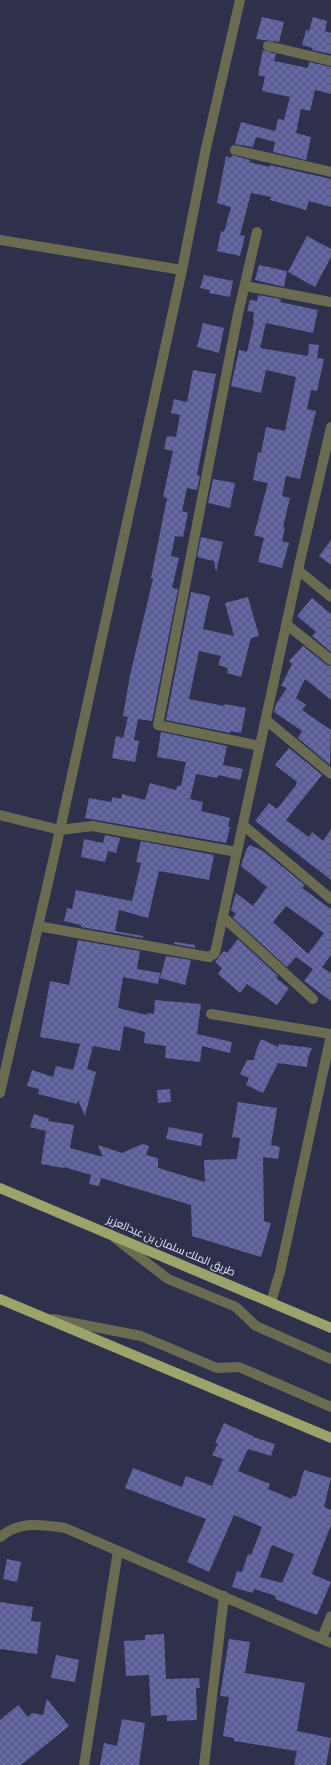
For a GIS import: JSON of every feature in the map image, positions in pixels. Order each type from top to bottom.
[{"type":"main road","name":"طريق الملك سلمان بن عبدالعزيز","points":[[0,1188],[105,1231],[331,1328]]},
{"type":"main road","points":[[0,1299],[37,1316],[331,1438]]},
{"type":"street","points":[[0,1093],[60,830],[182,270],[206,148],[240,0]]},
{"type":"street","points":[[268,46],[331,61]]},
{"type":"street","points":[[235,150],[331,172]]},
{"type":"street","points":[[257,232],[158,725],[260,746]]},
{"type":"street","points":[[0,240],[182,270]]},
{"type":"street","points":[[245,286],[331,302]]},
{"type":"street","points":[[38,926],[209,957],[215,953],[286,624],[331,427]]},
{"type":"street","points":[[298,570],[331,597]]},
{"type":"street","points":[[286,624],[331,660]]},
{"type":"street","points":[[266,720],[331,774]]},
{"type":"street","points":[[0,815],[60,830],[92,826],[237,852]]},
{"type":"street","points":[[243,824],[331,899]]},
{"type":"street","points":[[223,917],[314,999]]},
{"type":"street","points":[[211,1014],[331,1034],[280,1272],[271,1302]]},
{"type":"street","points":[[105,1231],[168,1279],[236,1307],[256,1326],[331,1359]]},
{"type":"street","points":[[0,1306],[12,1305]]},
{"type":"street","points":[[37,1316],[141,1336],[217,1368],[239,1367],[331,1407]]},
{"type":"street","points":[[0,1537],[6,1532],[28,1524],[65,1528],[327,1641],[331,1616]]},
{"type":"street","points":[[84,1765],[118,1551]]},
{"type":"street","points":[[204,1765],[224,1596]]},
{"type":"building","points":[[262,17],[284,22],[279,42],[256,39]]},
{"type":"building","points":[[313,17],[327,21],[325,31],[331,33],[331,54],[312,50],[313,48],[302,45],[306,30],[309,31]]},
{"type":"building","points":[[263,50],[276,54],[274,61],[308,68],[309,62],[331,67],[331,94],[315,90],[310,111],[301,109],[296,133],[311,137],[306,160],[273,152],[275,142],[256,137],[253,147],[235,144],[241,122],[275,131],[278,119],[284,120],[290,97],[262,91],[265,77],[258,75]]},
{"type":"building","points":[[232,155],[250,160],[249,162],[270,167],[270,165],[331,179],[331,207],[309,201],[306,210],[270,200],[271,197],[251,193],[240,235],[245,236],[240,256],[217,251],[221,231],[224,232],[231,207],[217,203],[226,156],[231,158]]},
{"type":"building","points":[[307,236],[331,249],[331,257],[315,287],[288,272]]},
{"type":"building","points":[[259,265],[287,271],[284,287],[255,280]]},
{"type":"building","points":[[204,275],[233,281],[230,297],[209,293],[210,290],[200,288]]},
{"type":"building","points":[[258,295],[281,299],[280,302],[318,310],[313,333],[266,323],[260,348],[308,356],[309,344],[319,345],[317,358],[324,359],[317,391],[311,390],[307,409],[316,411],[300,479],[286,476],[282,496],[290,498],[283,527],[285,528],[282,541],[289,543],[282,568],[258,562],[264,538],[254,535],[268,483],[253,480],[258,452],[261,453],[266,427],[285,431],[296,377],[266,370],[261,393],[231,386],[239,350],[247,352],[254,321],[254,312],[247,311],[250,300],[257,301]]},
{"type":"building","points":[[203,323],[224,328],[219,353],[197,347]]},
{"type":"building","points":[[193,370],[216,374],[197,475],[200,476],[197,490],[187,488],[182,511],[188,513],[183,537],[175,536],[171,556],[179,558],[172,588],[178,589],[152,721],[138,719],[134,740],[139,741],[135,762],[112,758],[116,736],[123,738],[128,717],[123,716],[130,675],[153,579],[151,578],[167,498],[163,497],[173,451],[164,449],[167,436],[176,437],[180,415],[171,413],[174,399],[187,402]]},
{"type":"building","points":[[213,479],[235,483],[230,508],[208,503]]},
{"type":"building","points":[[201,537],[223,542],[216,572],[214,561],[197,557]]},
{"type":"building","points":[[331,540],[331,565],[319,556]]},
{"type":"building","points":[[191,592],[210,596],[203,629],[234,636],[225,603],[248,597],[259,636],[251,638],[241,677],[227,673],[228,668],[218,665],[221,656],[199,651],[189,699],[224,706],[225,704],[246,708],[241,733],[231,731],[230,733],[166,720]]},
{"type":"building","points":[[312,598],[331,614],[331,652],[312,636],[316,632],[297,616]]},
{"type":"building","points":[[303,646],[327,665],[331,666],[331,700],[305,679],[296,698],[306,705],[302,710],[331,730],[330,765],[298,738],[302,731],[274,712],[276,704],[287,688],[281,686],[292,664],[289,661]]},
{"type":"building","points":[[161,732],[227,746],[223,765],[243,769],[240,780],[218,775],[217,778],[196,774],[190,799],[203,802],[201,811],[230,818],[228,827],[230,827],[226,843],[85,818],[89,798],[111,802],[113,797],[121,799],[122,794],[145,800],[150,783],[176,790],[177,786],[181,786],[186,762],[157,757]]},
{"type":"building","points":[[289,748],[322,775],[286,820],[309,837],[312,832],[323,841],[331,829],[331,880],[255,821],[269,803],[277,809],[296,785],[297,782],[275,765]]},
{"type":"building","points":[[105,835],[120,838],[116,853],[108,851],[105,862],[81,857],[84,839],[103,843]]},
{"type":"building","points":[[141,841],[214,855],[209,880],[159,871],[148,918],[119,910],[115,931],[143,936],[143,938],[81,927],[81,925],[64,921],[67,908],[72,909],[76,890],[132,901],[141,863],[136,862]]},
{"type":"building","points":[[250,845],[263,851],[305,885],[302,888],[331,909],[331,955],[322,967],[331,973],[331,1001],[304,981],[313,969],[296,957],[287,967],[233,918],[236,914],[231,910],[236,893],[253,906],[267,887],[241,866],[246,850]],"holes":[[[286,906],[324,933],[308,954],[273,922]]]},
{"type":"building","points":[[238,939],[278,976],[276,978],[289,988],[277,1005],[247,984],[240,993],[218,974],[222,968],[215,962],[224,951],[227,953]]},
{"type":"building","points":[[78,940],[140,951],[137,969],[160,973],[158,984],[123,977],[118,1008],[147,1015],[147,1013],[154,1014],[155,1000],[201,1004],[197,1034],[232,1042],[230,1053],[202,1046],[200,1062],[165,1058],[166,1046],[144,1043],[145,1032],[124,1026],[120,1051],[93,1046],[87,1069],[96,1072],[85,1116],[78,1100],[77,1104],[38,1094],[39,1089],[27,1086],[32,1070],[53,1077],[56,1066],[73,1070],[80,1044],[40,1037],[50,981],[69,985]]},
{"type":"building","points":[[175,942],[195,945],[195,948],[174,944]]},
{"type":"building","points":[[166,956],[191,960],[185,985],[160,978]]},
{"type":"building","points":[[261,1039],[278,1047],[279,1044],[312,1048],[308,1058],[307,1067],[278,1063],[263,1093],[246,1085],[249,1078],[240,1074],[247,1060],[254,1060]]},
{"type":"building","points":[[170,1089],[171,1102],[158,1103],[157,1090]]},
{"type":"building","points":[[238,1102],[277,1108],[271,1145],[280,1147],[278,1159],[263,1157],[264,1221],[271,1223],[261,1257],[192,1236],[191,1205],[101,1178],[99,1186],[89,1184],[91,1175],[64,1167],[41,1164],[46,1131],[30,1127],[34,1114],[49,1119],[48,1121],[74,1125],[70,1148],[103,1157],[98,1145],[122,1153],[142,1144],[149,1146],[146,1155],[158,1158],[158,1168],[205,1182],[204,1160],[237,1159],[240,1138],[232,1137]]},
{"type":"building","points":[[169,1127],[203,1134],[201,1146],[166,1139]]},
{"type":"building","points":[[224,1423],[253,1437],[275,1444],[271,1456],[248,1449],[238,1471],[270,1484],[268,1489],[292,1499],[293,1495],[296,1497],[304,1470],[331,1478],[324,1507],[331,1510],[331,1525],[312,1574],[331,1582],[317,1615],[275,1599],[276,1596],[254,1589],[253,1593],[232,1587],[237,1571],[242,1572],[248,1554],[251,1555],[262,1527],[234,1515],[209,1572],[187,1562],[206,1519],[125,1488],[133,1468],[182,1487],[186,1476],[212,1486],[223,1459],[212,1455],[218,1444],[215,1443]],"holes":[[[272,1545],[294,1554],[282,1583],[260,1577]]]},
{"type":"building","points":[[7,1559],[21,1562],[17,1582],[3,1579]]},
{"type":"building","points":[[0,1602],[33,1607],[31,1621],[41,1622],[37,1654],[0,1649]]},
{"type":"building","points":[[164,1634],[166,1679],[199,1678],[200,1688],[196,1688],[197,1720],[167,1721],[167,1715],[151,1716],[149,1675],[126,1676],[124,1641],[145,1640],[145,1635]]},
{"type":"building","points":[[229,1639],[250,1642],[245,1673],[305,1683],[297,1731],[331,1738],[326,1765],[294,1765],[297,1751],[234,1741],[234,1738],[223,1736],[229,1697],[220,1696]]},
{"type":"building","points":[[56,1655],[79,1660],[75,1682],[51,1678]]},
{"type":"building","points":[[47,1699],[69,1726],[21,1765],[0,1765],[0,1720],[18,1705],[28,1717],[32,1713],[43,1715]]},
{"type":"building","points":[[122,1719],[145,1723],[139,1765],[100,1765],[104,1743],[117,1746]]}]
